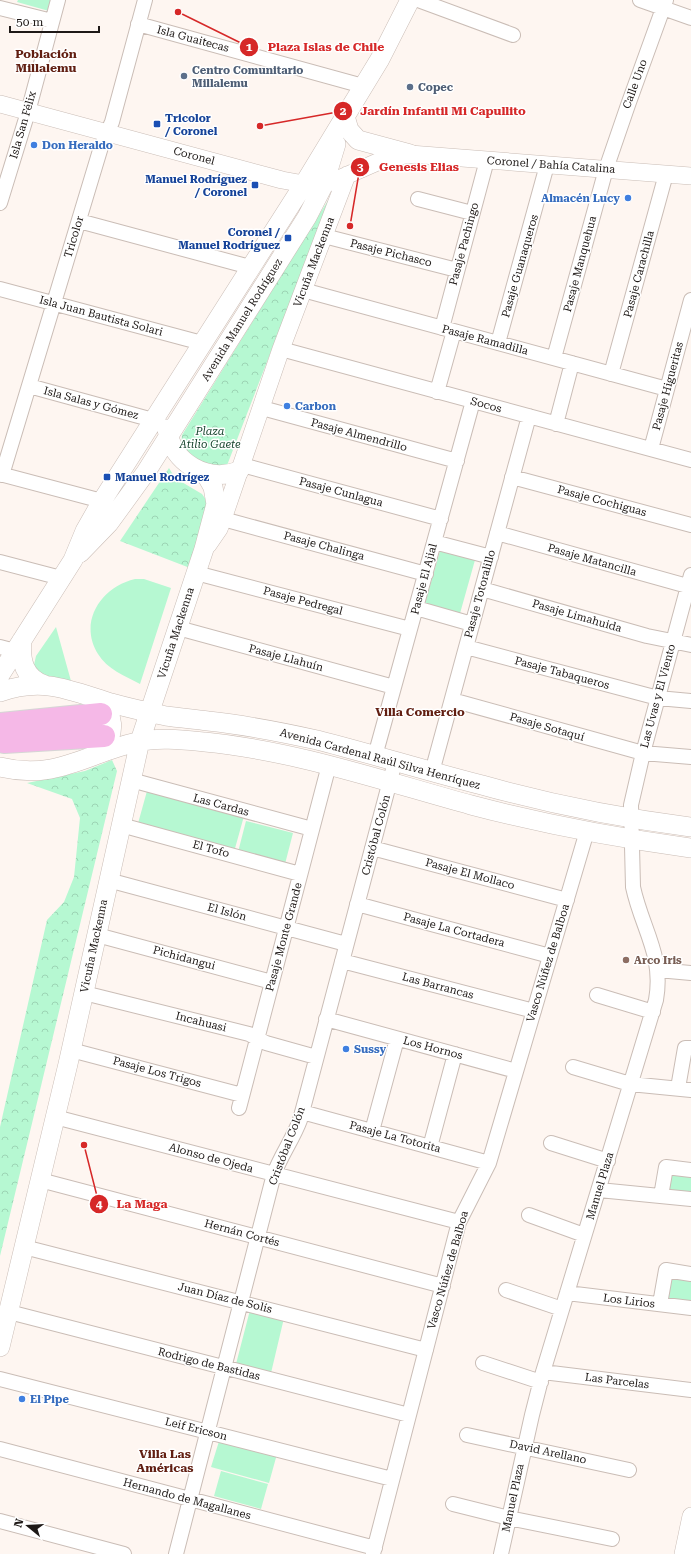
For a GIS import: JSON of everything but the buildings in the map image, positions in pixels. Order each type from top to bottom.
[{"type":"highway","points":[[2,733],[53,718],[99,707]]},
{"type":"highway","points":[[2,733],[103,744]]},
{"type":"main road","points":[[410,0],[393,35],[345,116],[349,130],[358,140],[410,154]]},
{"type":"main road","name":"Avenida Manuel Rodríguez","points":[[0,675],[12,646],[73,560],[109,523],[128,498],[168,438],[307,217],[324,184],[345,116]]},
{"type":"main road","name":"Avenida Manuel Rodríguez","points":[[73,560],[85,531],[102,501],[250,266],[304,184],[345,116]]},
{"type":"main road","points":[[171,392],[167,410],[168,438],[175,451],[193,468],[205,473],[236,470]]},
{"type":"main road","points":[[205,473],[213,487],[219,512]]},
{"type":"main road","name":"Vicuña Mackenna","points":[[0,1347],[71,1050],[140,741],[204,549],[219,512]]},
{"type":"main road","points":[[12,646],[21,658],[26,670],[34,680],[46,685]]},
{"type":"main road","name":"Avenida Cardenal Raúl Silva Henríquez","points":[[0,692],[25,685],[46,685],[70,690],[99,707],[150,712],[280,732],[317,740],[517,794],[632,818],[691,827]]},
{"type":"main road","points":[[99,707],[108,711],[112,722],[110,738],[103,744]]},
{"type":"main road","name":"Avenida Cardenal Raúl Silva Henríquez","points":[[0,767],[27,771],[54,769],[80,762],[103,744],[168,740],[206,742],[268,751],[329,765],[504,813],[632,840],[691,848]]},
{"type":"street","name":"Isla San Félix","points":[[0,201],[28,112],[58,0]]},
{"type":"street","name":"Tricolor","points":[[1,474],[101,147],[112,122],[145,0]]},
{"type":"street","points":[[418,0],[513,35]]},
{"type":"street","points":[[640,0],[664,4],[691,18]]},
{"type":"street","name":"Calle Uno","points":[[606,169],[664,4]]},
{"type":"street","points":[[0,8],[52,21]]},
{"type":"street","name":"Isla Guaitecas","points":[[138,24],[363,86]]},
{"type":"street","name":"Coronel","points":[[0,104],[282,180],[304,184],[324,184],[382,160],[410,154]]},
{"type":"street","name":"Coronel / Bahía Catalina","points":[[410,154],[691,176]]},
{"type":"street","name":"Pasaje Pachingo","points":[[438,392],[457,270],[486,160]]},
{"type":"street","name":"Pasaje Guanaqueros","points":[[498,343],[547,165]]},
{"type":"street","name":"Pasaje Manquehua","points":[[554,358],[606,169]]},
{"type":"street","name":"Pasaje Carachilla","points":[[611,374],[666,174]]},
{"type":"street","name":"Vicuña Mackenna","points":[[219,512],[262,408],[281,349],[347,175]]},
{"type":"street","points":[[418,199],[472,213]]},
{"type":"street","points":[[79,221],[250,266]]},
{"type":"street","name":"Pasaje Pichasco","points":[[324,236],[457,270]]},
{"type":"street","name":"Isla Juan Bautista Solari","points":[[0,289],[202,343]]},
{"type":"street","name":"Pasaje Ramadilla","points":[[303,290],[667,389]]},
{"type":"street","name":"Pasaje Higueritas","points":[[651,449],[667,389],[687,330],[691,300]]},
{"type":"street","name":"Vicuña Mackenna","points":[[236,470],[251,410],[281,349]]},
{"type":"street","name":"Socos","points":[[281,349],[691,460]]},
{"type":"street","points":[[556,424],[572,363]]},
{"type":"street","name":"Isla Salas y Gómez","points":[[29,386],[153,420]]},
{"type":"street","name":"Pasaje El Ajial","points":[[375,756],[473,401]]},
{"type":"street","name":"Pasaje Almendrillo","points":[[262,408],[457,461]]},
{"type":"street","name":"Pasaje Totoralillo","points":[[432,772],[529,416]]},
{"type":"street","name":"Pasaje Cunlagua","points":[[236,470],[441,519]]},
{"type":"street","points":[[1,474],[102,501]]},
{"type":"street","name":"Pasaje Cochiguas","points":[[512,477],[691,525]]},
{"type":"street","name":"Pasaje Chalinga","points":[[219,512],[426,574]]},
{"type":"street","name":"Pasaje Matancilla","points":[[497,533],[690,582]]},
{"type":"street","points":[[434,542],[491,556]]},
{"type":"street","points":[[0,562],[61,578]]},
{"type":"street","name":"Pasaje Pedregal","points":[[196,573],[410,629]]},
{"type":"street","name":"Las Uvas y El Viento","points":[[632,818],[631,805],[642,753],[690,582]]},
{"type":"street","name":"Pasaje Limahuida","points":[[482,589],[647,636],[691,645]]},
{"type":"street","points":[[416,608],[472,624]]},
{"type":"street","name":"Pasaje Llahuín","points":[[178,628],[394,688]]},
{"type":"street","name":"Pasaje Tabaqueros","points":[[466,647],[658,698],[691,701]]},
{"type":"street","name":"Pasaje Sotaquí","points":[[452,700],[642,753],[691,757]]},
{"type":"street","name":"Cristóbal Colón","points":[[176,1554],[274,1174],[293,1136],[302,1112],[395,762]]},
{"type":"street","name":"Pasaje Monte Grande","points":[[240,1102],[329,765]]},
{"type":"street","name":"Las Cardas","points":[[131,780],[312,829]]},
{"type":"street","name":"Manuel Plaza","points":[[501,1554],[542,1377],[653,1012],[658,989],[658,970],[653,946],[635,894],[632,876],[632,818]]},
{"type":"street","name":"El Tofo","points":[[121,825],[300,874]]},
{"type":"street","name":"Vasco Núñez de Balboa","points":[[374,1551],[459,1222],[489,1163],[587,831]]},
{"type":"street","name":"Pasaje El Mollaco","points":[[372,848],[567,900]]},
{"type":"street","name":"El Islón","points":[[108,880],[346,944]]},
{"type":"street","name":"Pasaje La Cortadera","points":[[357,904],[550,956]]},
{"type":"street","name":"Pichidangui","points":[[96,935],[272,982]]},
{"type":"street","name":"Las Barrancas","points":[[342,961],[534,1011]]},
{"type":"street","points":[[658,970],[691,973]]},
{"type":"street","name":"Incahuasi","points":[[84,993],[249,1034],[266,1043],[316,1057]]},
{"type":"street","points":[[596,995],[653,1012]]},
{"type":"street","name":"Los Hornos","points":[[326,1020],[516,1071]]},
{"type":"street","points":[[372,1131],[397,1039]]},
{"type":"street","points":[[573,1067],[630,1084],[685,1089],[685,1048],[691,1048]]},
{"type":"street","name":"Pasaje Los Trigos","points":[[71,1050],[240,1102]]},
{"type":"street","points":[[430,1147],[454,1054]]},
{"type":"street","name":"Pasaje La Totorita","points":[[302,1112],[489,1163]]},
{"type":"street","name":"Alonso de Ojeda","points":[[55,1117],[459,1222]]},
{"type":"street","points":[[551,1143],[608,1161]]},
{"type":"street","points":[[661,1196],[666,1167],[691,1170]]},
{"type":"street","name":"Hernán Cortés","points":[[40,1180],[443,1286]]},
{"type":"street","points":[[599,1190],[691,1199]]},
{"type":"street","points":[[529,1215],[584,1235]]},
{"type":"street","name":"Juan Díaz de Solís","points":[[24,1247],[426,1350]]},
{"type":"street","points":[[660,1304],[666,1270],[691,1274]]},
{"type":"street","points":[[506,1290],[562,1309]]},
{"type":"street","name":"Los Lirios","points":[[567,1293],[691,1308]]},
{"type":"street","name":"Rodrigo de Bastidas","points":[[9,1312],[409,1415]]},
{"type":"street","name":"Las Parcelas","points":[[483,1363],[542,1377],[691,1390]]},
{"type":"street","name":"Leif Ericson","points":[[0,1379],[392,1479]]},
{"type":"street","name":"David Arellano","points":[[466,1435],[629,1470]]},
{"type":"street","name":"Hernando de Magallanes","points":[[0,1449],[190,1499],[374,1551]]},
{"type":"street","points":[[453,1504],[509,1518],[612,1539]]},
{"type":"street","points":[[683,1554],[691,1516]]},
{"type":"street","points":[[0,1521],[124,1554]]},
{"type":"green space","points":[[18,0],[52,0],[49,11],[17,2]]},
{"type":"green space","name":"Plaza Atilio Gaete","points":[[332,194],[226,468],[213,468],[181,449],[182,435]]},
{"type":"green space","points":[[169,468],[175,478],[202,494],[209,504],[190,568],[120,541]]},
{"type":"green space","points":[[440,551],[475,560],[459,617],[424,607]]},
{"type":"green space","points":[[135,579],[144,579],[171,588],[140,684],[117,672],[106,664],[98,654],[92,642],[91,630],[92,618],[96,608],[103,598],[123,583]]},
{"type":"green space","points":[[56,627],[71,681],[38,674],[34,665],[36,656]]},
{"type":"green space","points":[[112,760],[117,771],[0,1256],[0,1127],[47,920],[64,902],[74,877],[80,818],[72,799],[27,783],[85,771]]},
{"type":"green space","points":[[147,791],[244,816],[234,852],[137,827]]},
{"type":"green space","points":[[246,821],[293,833],[285,864],[238,852]]},
{"type":"green space","points":[[669,1172],[691,1175],[691,1196],[666,1193]]},
{"type":"green space","points":[[669,1275],[691,1277],[691,1301],[666,1298]]},
{"type":"green space","points":[[250,1310],[284,1318],[271,1373],[236,1364]]},
{"type":"green space","points":[[220,1438],[277,1454],[269,1483],[211,1467]]},
{"type":"green space","points":[[221,1471],[268,1484],[261,1509],[214,1496]]},
{"type":"place","name":"Plaza Islas de Chile","points":[[178,12]]},
{"type":"place","name":"Centro Comunitario Millalemu","points":[[184,76]]},
{"type":"place","name":"Copec","points":[[410,87]]},
{"type":"place","name":"Tricolor / Coronel","points":[[157,124]]},
{"type":"place","name":"Jardín Infantil Mi Capullito","points":[[260,126]]},
{"type":"place","name":"Don Heraldo","points":[[34,145]]},
{"type":"place","name":"Manuel Rodríguez / Coronel","points":[[255,185]]},
{"type":"place","name":"Almacén Lucy","points":[[628,198]]},
{"type":"place","name":"Genesis Elias","points":[[350,226]]},
{"type":"place","name":"Coronel / Manuel Rodríguez","points":[[288,238]]},
{"type":"place","name":"Carbon","points":[[287,406]]},
{"type":"place","name":"Manuel Rodrígez","points":[[107,477]]},
{"type":"place","name":"Arco Iris","points":[[626,960]]},
{"type":"place","name":"Sussy","points":[[346,1049]]},
{"type":"place","name":"La Maga","points":[[84,1145]]},
{"type":"place","name":"El Pipe","points":[[22,1399]]},
{"type":"district","name":"Población Millalemu","points":[[46,61]]},
{"type":"district","name":"Villa Comercio","points":[[420,712]]},
{"type":"district","name":"Villa Las Américas","points":[[165,1461]]}]
